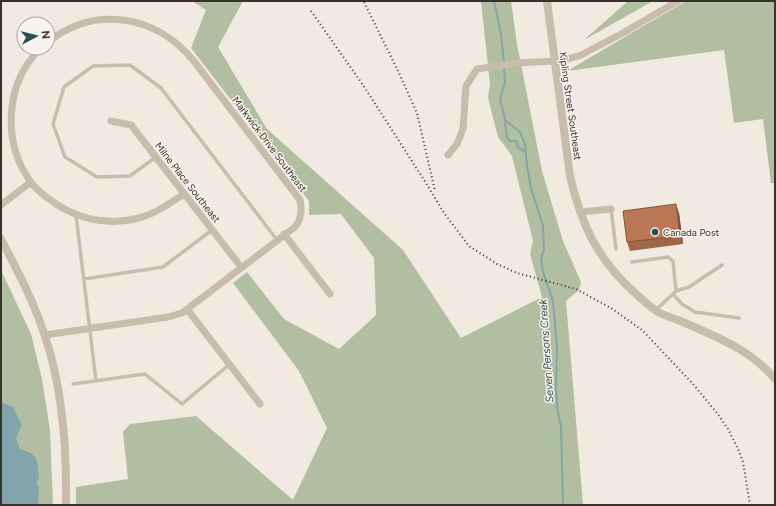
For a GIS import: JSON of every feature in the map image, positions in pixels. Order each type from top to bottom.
[{"type":"street","name":"Kipling Street Southeast","points":[[547,1],[570,176],[588,234],[600,254],[626,285],[656,310],[741,349],[758,361],[775,379]]},
{"type":"street","points":[[448,155],[457,144],[463,129],[466,86],[477,69],[517,63],[555,62],[581,55],[623,33],[678,1]]},
{"type":"street","name":"Markwick Drive Southeast","points":[[45,335],[178,315],[299,223],[302,210],[300,200],[193,60],[178,44],[161,32],[143,24],[127,20],[96,20],[80,24],[56,36]]},
{"type":"street","points":[[34,56],[22,75],[16,90],[11,112],[11,133],[15,152],[31,182],[52,202],[76,215],[113,222],[132,220],[152,213],[184,194]]},
{"type":"street","name":"Milne Place Southeast","points":[[111,121],[131,124],[240,267]]},
{"type":"street","points":[[1,205],[31,182]]},
{"type":"street","points":[[580,212],[611,209]]},
{"type":"street","points":[[284,234],[330,294]]},
{"type":"street","points":[[1,239],[24,283],[45,335],[63,417],[66,464],[66,505]]},
{"type":"street","points":[[187,309],[260,404]]},
{"type":"lane","points":[[156,157],[130,176],[97,177],[65,157],[53,124],[64,87],[93,66],[130,65],[162,88],[278,240]]},
{"type":"lane","points":[[611,209],[616,250]]},
{"type":"lane","points":[[76,215],[96,380]]},
{"type":"lane","points":[[84,279],[164,267],[212,230]]},
{"type":"lane","points":[[632,262],[668,257],[672,261],[675,293],[682,304],[695,312],[739,318]]},
{"type":"lane","points":[[656,310],[675,293],[690,287],[722,265]]},
{"type":"lane","points":[[73,384],[145,374],[182,404],[230,364]]},
{"type":"green space","points":[[192,1],[243,1],[218,47],[267,129],[403,250],[461,338],[542,297],[530,254],[533,241],[512,156],[498,137],[488,98],[490,84],[481,1],[511,1],[517,44],[542,171],[563,241],[581,282],[579,290],[566,301],[583,505],[76,505],[76,487],[128,479],[123,432],[130,424],[196,416],[293,500],[327,428],[299,371],[233,283],[247,272],[284,319],[339,349],[376,315],[374,258],[341,214],[309,215],[309,201],[191,48],[206,10]]},
{"type":"green space","points":[[628,1],[653,1],[584,40]]},
{"type":"green space","points":[[686,1],[775,1],[775,183],[771,183],[763,119],[734,123],[724,50],[567,71]]},
{"type":"green space","points":[[1,270],[31,334],[42,379],[50,430],[53,505],[1,505]]},
{"type":"water","points":[[1,402],[13,407],[22,425],[16,438],[20,449],[31,454],[36,459],[39,479],[36,482],[39,488],[38,505],[1,505]]},
{"type":"building","name":"Canada Post","points":[[676,204],[680,236],[627,242],[623,211]]},
{"type":"waterway","name":"Seven Persons Creek","points":[[494,1],[501,34],[504,63]]},
{"type":"waterway","name":"Seven Persons Creek","points":[[504,67],[505,82],[500,99],[505,120],[520,132],[525,144],[531,188],[543,226],[544,249],[541,259],[543,272],[553,301],[557,346],[556,388],[557,407],[561,427],[563,505]]},
{"type":"waterway","name":"Seven Persons Creek","points":[[505,121],[507,138],[510,141],[516,141],[518,147],[526,152]]},
{"type":"railway","points":[[364,2],[417,113],[435,191]]},
{"type":"railway","points":[[311,11],[363,85],[444,213],[469,246],[497,264],[517,273],[576,289],[611,308],[642,330],[693,384],[728,429],[743,462],[750,505]]},
{"type":"place","name":"Canada Post","points":[[655,232]]}]
